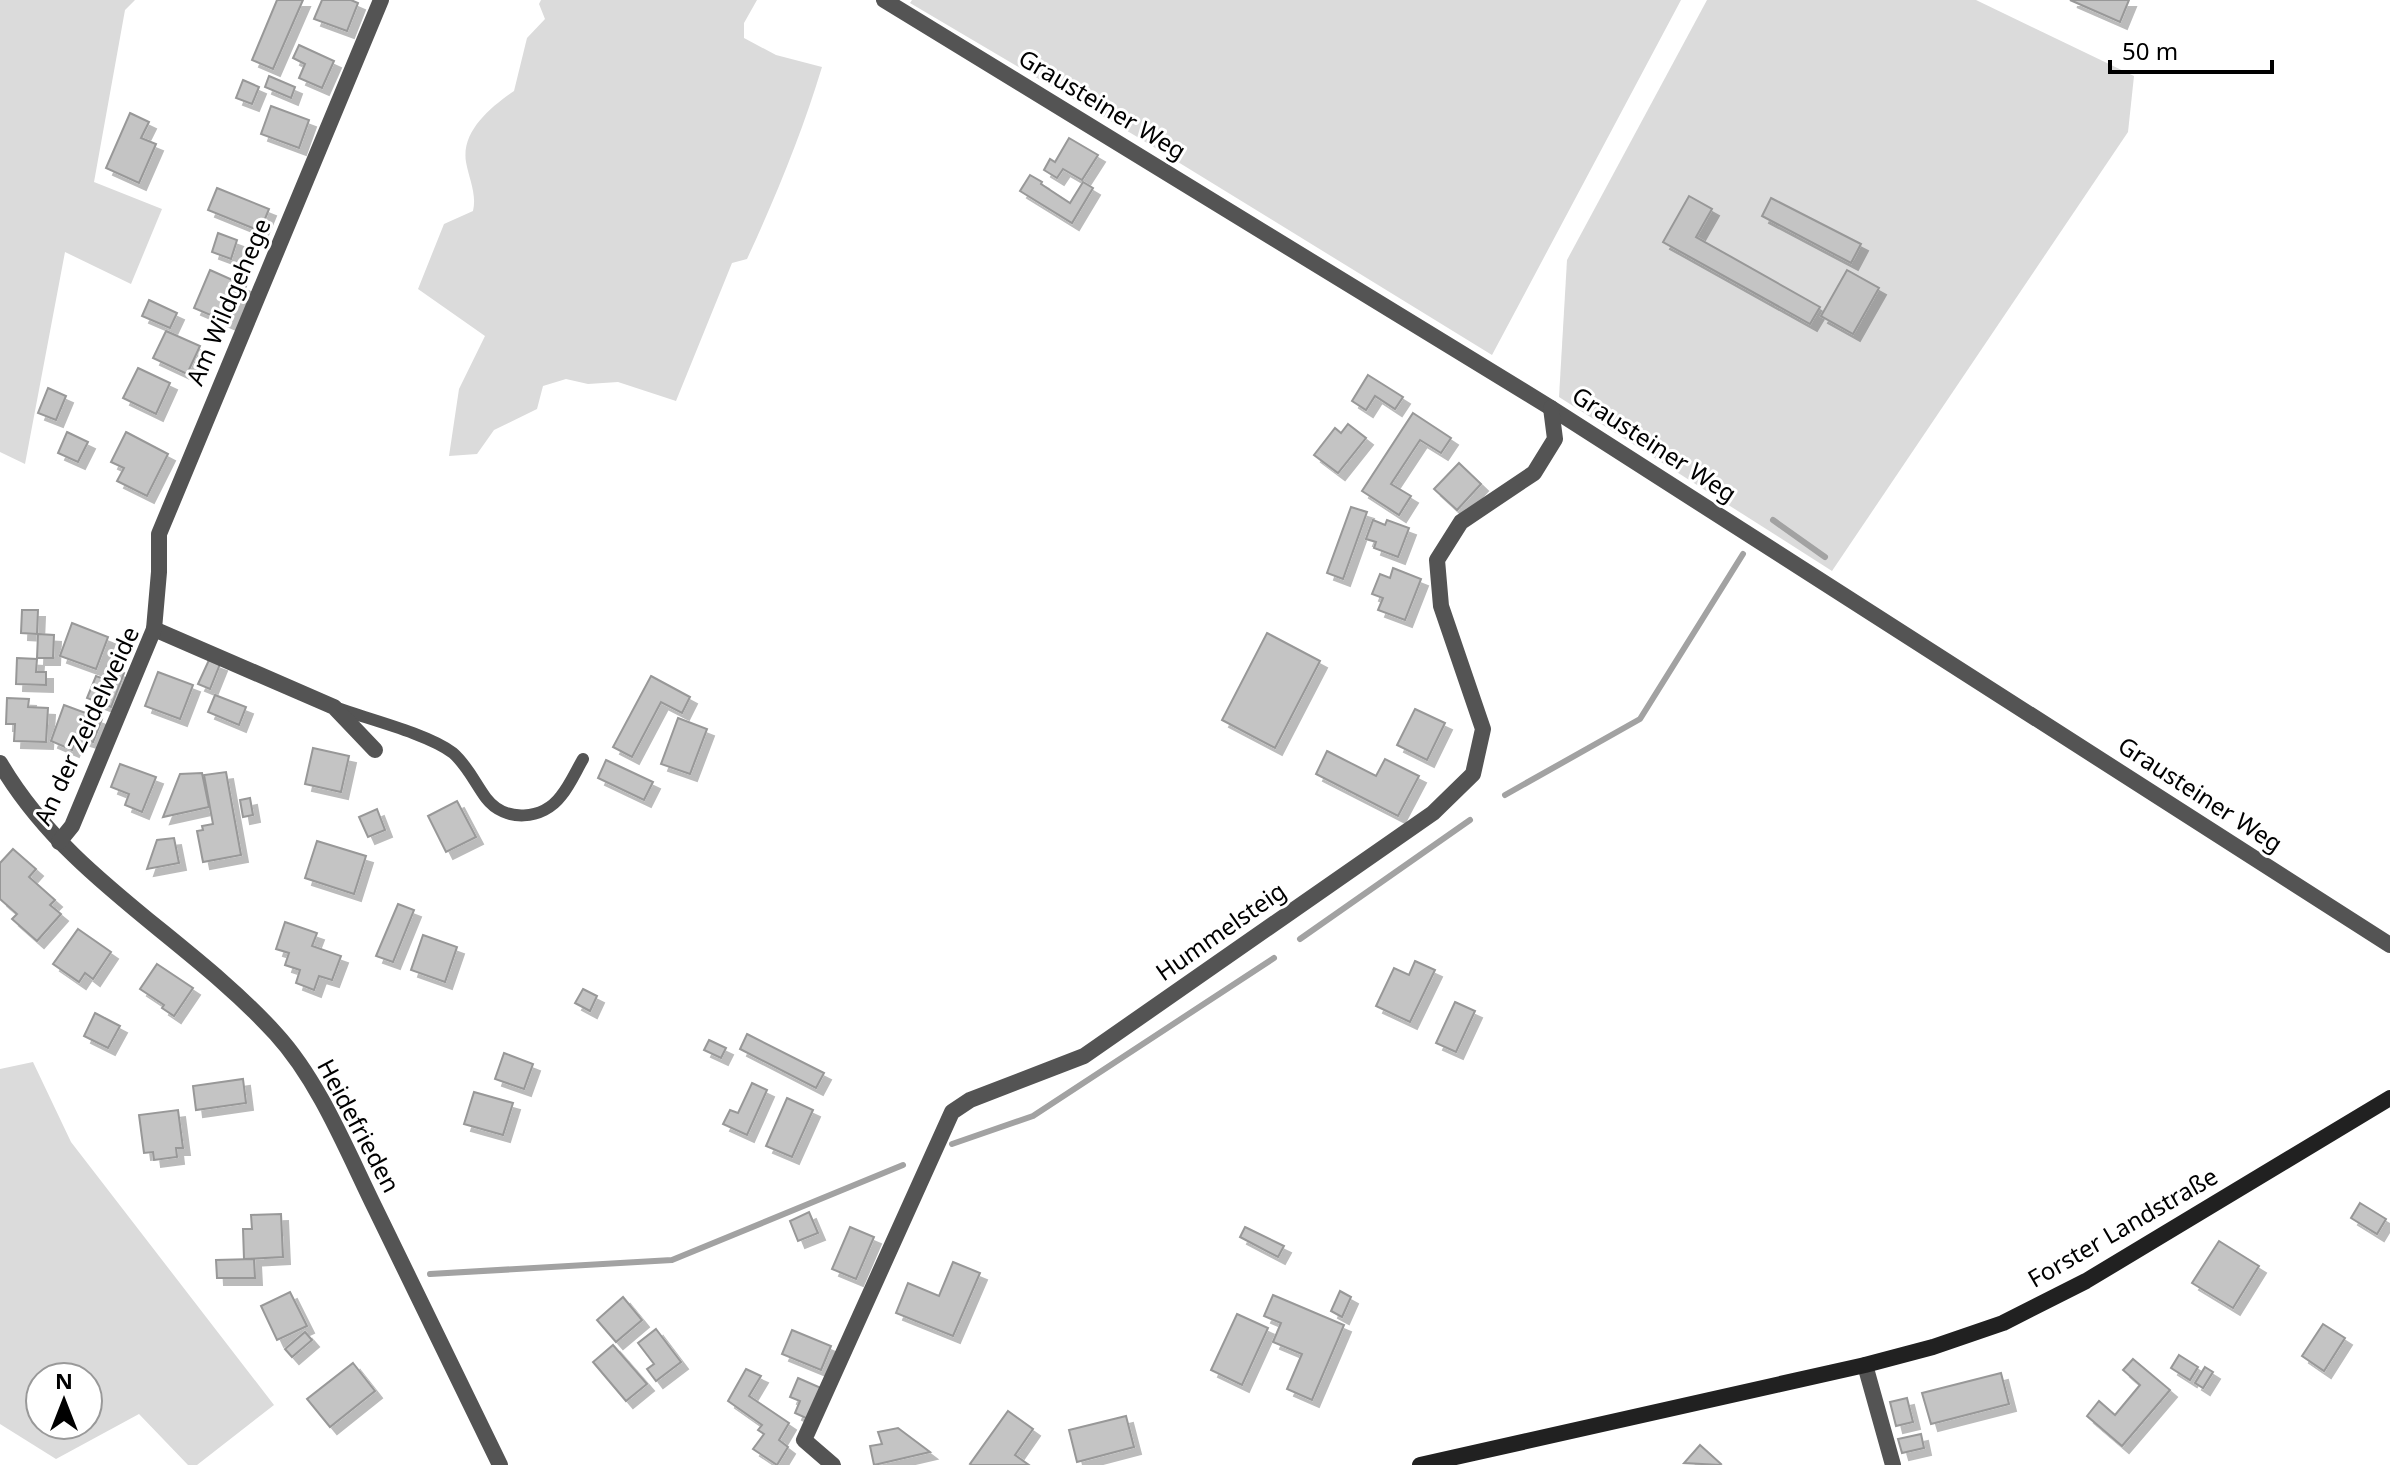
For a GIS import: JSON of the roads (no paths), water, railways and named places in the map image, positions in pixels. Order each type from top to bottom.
[{"type":"main road","name":"Forster Landstraße","points":[[1420,1465],[1865,1365],[1933,1347],[2003,1323],[2072,1288],[2390,1098]]},
{"type":"street","name":"Am Wildgehege","points":[[154,629],[159,534],[381,0]]},
{"type":"street","name":"Grausteiner Weg","points":[[884,0],[1551,408],[2390,945]]},
{"type":"street","name":"Hummelsteig","points":[[833,1465],[804,1440],[952,1112],[970,1100],[1084,1056],[1433,813],[1473,774],[1483,729],[1441,606],[1437,560],[1461,522],[1534,473],[1555,439],[1551,408]]},
{"type":"street","name":"An der Zeidelweide","points":[[59,842],[72,826],[154,629],[334,707],[375,750]]},
{"type":"street","name":"Heidefrieden","points":[[0,763],[31,809],[59,842],[116,895],[234,992],[279,1036],[324,1103],[500,1465]]},
{"type":"street","points":[[1865,1365],[1893,1465]]},
{"type":"lane","name":"An der Zeidelweide","points":[[334,707],[427,740],[452,753],[488,800],[499,810],[515,816],[545,810],[560,798],[583,759]]},
{"type":"waterway","points":[[1773,520],[1825,557]]},
{"type":"waterway","points":[[1505,795],[1640,719],[1743,554]]},
{"type":"waterway","points":[[1300,939],[1470,820]]},
{"type":"waterway","points":[[952,1144],[1033,1116],[1274,958]]},
{"type":"waterway","points":[[430,1274],[672,1260],[903,1165]]}]
